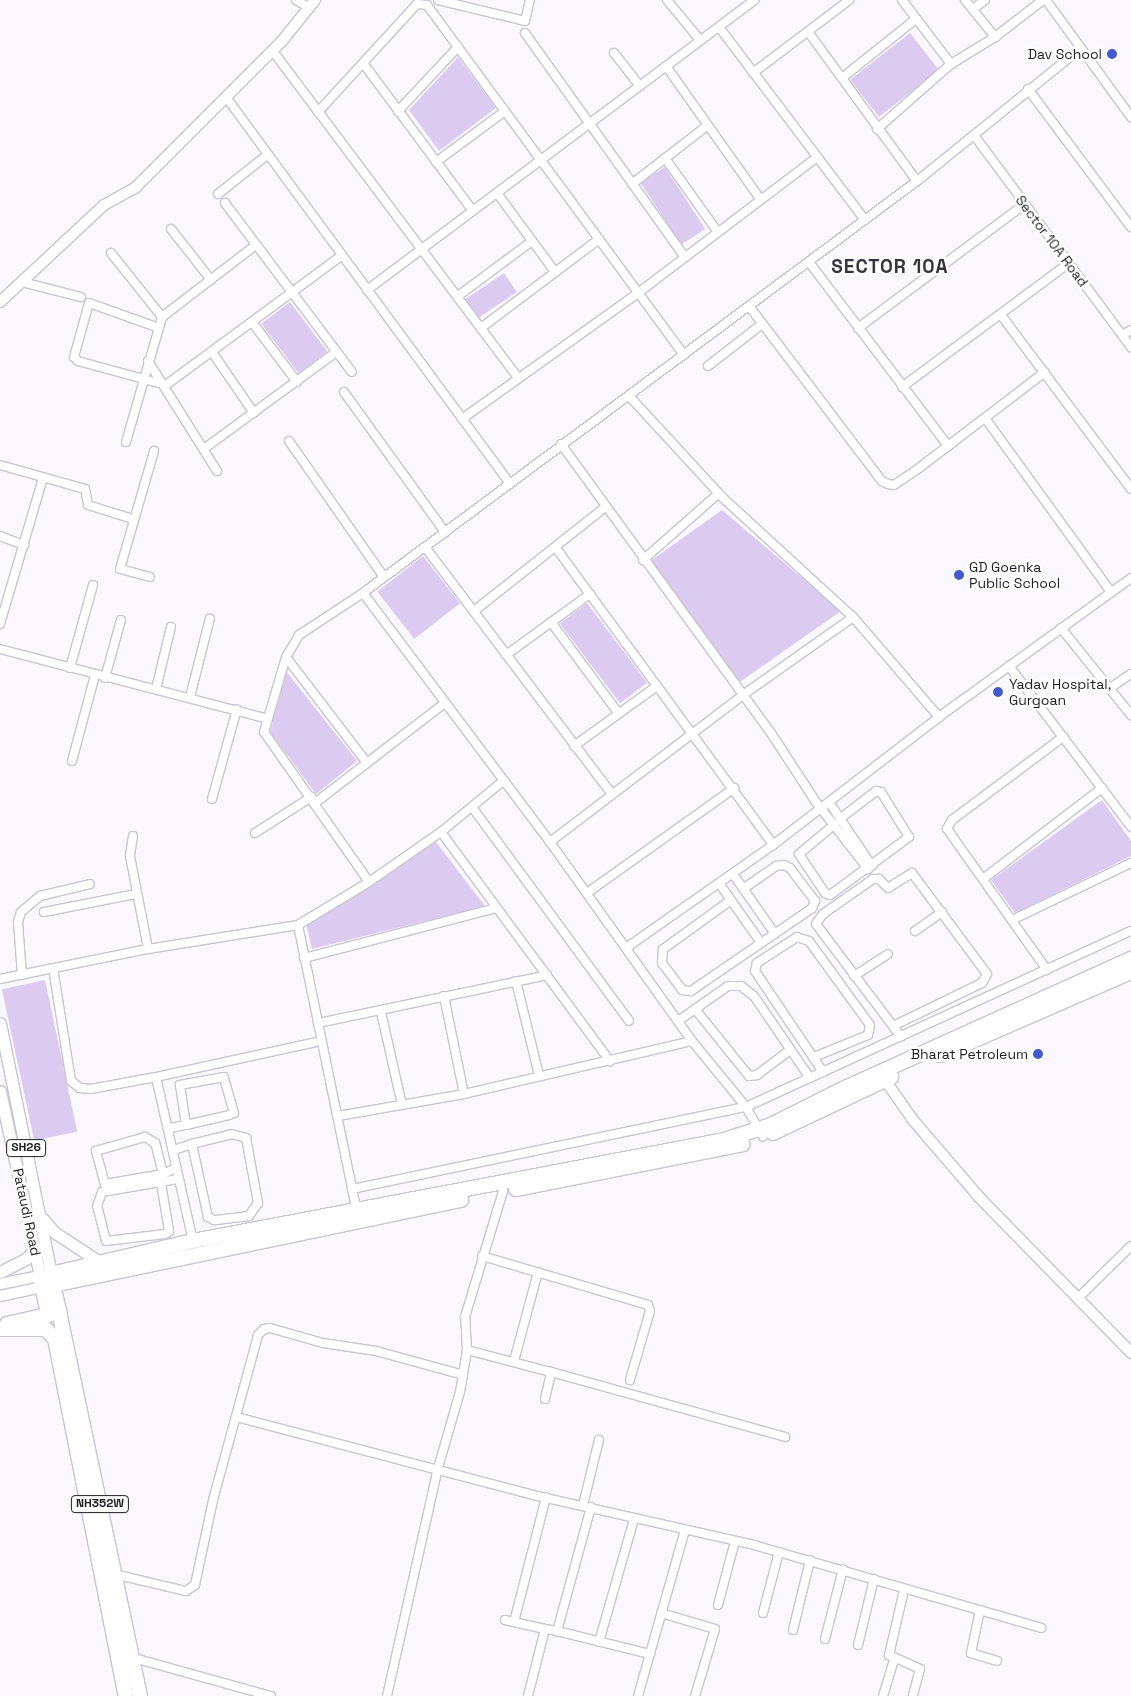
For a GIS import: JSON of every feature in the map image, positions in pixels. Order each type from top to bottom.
[{"type":"highway","points":[[47,1280],[633,1161],[725,1149],[1131,959]]},
{"type":"highway","points":[[761,1133],[852,1099],[886,1080],[1131,972]]},
{"type":"highway","points":[[47,1280],[98,1261],[193,1241],[358,1217],[504,1191],[633,1161]]},
{"type":"highway","name":"NH352W","points":[[47,1280],[140,1696]]},
{"type":"highway","points":[[0,1328],[54,1314]]},
{"type":"highway","name":"NH352W","points":[[0,1328],[46,1329],[55,1339],[126,1696]]},
{"type":"main road","name":"SH26","points":[[0,1023],[41,1217],[47,1280]]},
{"type":"main road","name":"Pataudi Road","points":[[0,1091],[36,1248],[47,1280]]},
{"type":"main road","points":[[41,1217],[54,1232],[98,1261]]},
{"type":"main road","points":[[0,1272],[26,1258],[36,1248]]},
{"type":"street","points":[[0,302],[104,205],[136,187],[226,97],[272,50],[312,4],[296,0]]},
{"type":"street","points":[[438,0],[468,4],[526,21],[530,0]]},
{"type":"street","points":[[667,0],[700,40]]},
{"type":"street","points":[[367,290],[755,0]]},
{"type":"street","points":[[753,73],[809,33],[849,0]]},
{"type":"street","points":[[902,0],[951,64]]},
{"type":"street","points":[[965,0],[995,37]]},
{"type":"street","points":[[973,9],[985,0]]},
{"type":"street","points":[[877,128],[951,64],[995,37],[1045,0],[1131,116]]},
{"type":"street","points":[[318,112],[420,3],[427,5],[599,239],[640,291],[684,355]]},
{"type":"street","points":[[842,78],[916,19]]},
{"type":"street","points":[[719,27],[865,220]]},
{"type":"street","points":[[526,33],[684,256]]},
{"type":"street","points":[[809,33],[917,181]]},
{"type":"street","points":[[398,111],[458,47]]},
{"type":"street","points":[[369,882],[264,732],[286,657],[299,635],[363,593],[917,181],[1028,89],[1081,48]]},
{"type":"street","points":[[272,50],[423,248],[518,378]]},
{"type":"street","points":[[614,53],[640,86]]},
{"type":"street","points":[[363,63],[473,210]]},
{"type":"street","points":[[666,66],[760,199]]},
{"type":"street","points":[[1028,89],[1131,227]]},
{"type":"street","points":[[226,97],[510,484]]},
{"type":"street","points":[[436,162],[505,111]]},
{"type":"street","points":[[632,184],[708,125]]},
{"type":"street","name":"Sector 10A Road","points":[[974,135],[1131,347]]},
{"type":"street","points":[[218,194],[267,155]]},
{"type":"street","points":[[462,419],[640,291],[817,157]]},
{"type":"street","points":[[665,158],[717,231]]},
{"type":"street","points":[[497,192],[555,272]]},
{"type":"street","points":[[225,203],[352,372]]},
{"type":"street","points":[[858,328],[1025,204]]},
{"type":"street","points":[[171,229],[211,280]]},
{"type":"street","points":[[481,328],[599,239]]},
{"type":"street","points":[[458,296],[532,241]]},
{"type":"street","points":[[126,442],[148,360],[162,317],[256,245]]},
{"type":"street","points":[[111,253],[162,317]]},
{"type":"street","points":[[166,385],[341,256]]},
{"type":"street","points":[[809,262],[948,446]]},
{"type":"street","points":[[902,387],[1069,263]]},
{"type":"street","points":[[22,282],[81,297]]},
{"type":"street","points":[[158,328],[89,303],[73,352],[78,361],[166,385]]},
{"type":"street","points":[[750,306],[885,483],[894,485],[1045,372]]},
{"type":"street","points":[[1001,315],[1131,489]]},
{"type":"street","points":[[252,322],[296,382]]},
{"type":"street","points":[[708,366],[762,324]]},
{"type":"street","points":[[1122,336],[1131,330]]},
{"type":"street","points":[[212,352],[254,413]]},
{"type":"street","points":[[205,448],[336,352]]},
{"type":"street","points":[[148,360],[166,385],[217,471]]},
{"type":"street","points":[[344,392],[445,532]]},
{"type":"street","points":[[629,396],[719,493],[853,617],[939,717]]},
{"type":"street","points":[[985,418],[1112,592]]},
{"type":"street","points":[[289,441],[384,577]]},
{"type":"street","points":[[561,444],[742,695],[816,802],[826,805],[841,818],[870,868]]},
{"type":"street","points":[[150,577],[120,568],[154,451]]},
{"type":"street","points":[[0,465],[85,489],[88,505],[133,518]]},
{"type":"street","points":[[0,624],[43,478]]},
{"type":"street","points":[[643,560],[719,493]]},
{"type":"street","points":[[474,612],[605,507]]},
{"type":"street","points":[[0,536],[24,545]]},
{"type":"street","points":[[425,547],[612,794]]},
{"type":"street","points":[[556,548],[774,845]]},
{"type":"street","points":[[626,948],[774,845],[939,717],[1131,578]]},
{"type":"street","points":[[70,668],[93,585]]},
{"type":"street","points":[[363,593],[550,842],[692,1040],[746,1107],[761,1133]]},
{"type":"street","points":[[506,655],[590,594]]},
{"type":"street","points":[[550,842],[742,695],[853,617]]},
{"type":"street","points":[[190,697],[210,618]]},
{"type":"street","points":[[105,678],[121,620]]},
{"type":"street","points":[[551,622],[619,714]]},
{"type":"street","points":[[156,690],[171,627]]},
{"type":"street","points":[[1061,628],[1131,715]]},
{"type":"street","points":[[0,649],[105,678],[237,709],[268,719]]},
{"type":"street","points":[[286,657],[367,763]]},
{"type":"street","points":[[1009,666],[1131,828]]},
{"type":"street","points":[[1110,688],[1131,674]]},
{"type":"street","points":[[72,761],[95,675]]},
{"type":"street","points":[[574,746],[657,686]]},
{"type":"street","points":[[255,833],[313,800],[367,763],[445,702]]},
{"type":"street","points":[[212,799],[237,709]]},
{"type":"street","points":[[1047,970],[947,829],[948,825],[1063,737]]},
{"type":"street","points":[[0,979],[148,949],[298,925],[369,882],[440,832],[503,781]]},
{"type":"street","points":[[587,893],[734,788]]},
{"type":"street","points":[[983,879],[1102,788]]},
{"type":"street","points":[[835,824],[800,851],[799,858],[830,895],[907,842],[909,833],[881,792],[876,791],[841,818]]},
{"type":"street","points":[[826,805],[835,824],[870,868]]},
{"type":"street","points":[[472,807],[629,1021]]},
{"type":"street","points":[[440,832],[610,1061]]},
{"type":"street","points":[[133,836],[130,856],[148,949]]},
{"type":"street","points":[[1012,920],[1131,863]]},
{"type":"street","points":[[731,900],[663,949],[662,963],[680,988],[691,991],[812,908],[812,895],[784,865],[776,866],[744,889]]},
{"type":"street","points":[[893,1026],[982,983],[986,977],[987,970],[912,873],[888,888],[879,878],[873,879],[818,918],[817,926],[901,1037]]},
{"type":"street","points":[[733,874],[775,934]]},
{"type":"street","points":[[719,883],[761,943]]},
{"type":"street","points":[[22,975],[18,922],[21,912],[35,899],[90,884]]},
{"type":"street","points":[[44,912],[136,894]]},
{"type":"street","points":[[304,958],[496,908]]},
{"type":"street","points":[[915,931],[942,912]]},
{"type":"street","points":[[298,925],[358,1217]]},
{"type":"street","points":[[352,1188],[746,1107],[1131,931]]},
{"type":"street","points":[[814,1057],[868,1035],[870,1025],[809,940],[797,937],[757,963],[755,971],[823,1072]]},
{"type":"street","points":[[854,976],[888,954]]},
{"type":"street","points":[[53,968],[72,1080],[80,1088],[92,1089],[156,1077],[321,1042]]},
{"type":"street","points":[[318,1023],[381,1012],[444,996],[547,975]]},
{"type":"street","points":[[516,981],[538,1075]]},
{"type":"street","points":[[678,1021],[728,986],[741,986],[754,996],[810,1078]]},
{"type":"street","points":[[444,996],[464,1094]]},
{"type":"street","points":[[695,1009],[749,1076],[757,1075],[790,1050]]},
{"type":"street","points":[[381,1012],[402,1105]]},
{"type":"street","points":[[338,1116],[464,1094],[538,1075],[610,1061],[692,1040]]},
{"type":"street","points":[[156,1077],[170,1128],[178,1179],[193,1241]]},
{"type":"street","points":[[170,1128],[186,1125],[234,1113],[224,1077],[180,1085],[186,1125]]},
{"type":"street","points":[[886,1080],[913,1120],[979,1197],[1131,1353]]},
{"type":"street","points":[[173,1150],[192,1144],[232,1134],[246,1138],[258,1203],[249,1216],[214,1220],[208,1217],[192,1144]]},
{"type":"street","points":[[163,1174],[155,1143],[145,1137],[96,1151],[105,1184],[163,1174],[176,1168]]},
{"type":"street","points":[[161,1183],[169,1231],[156,1236],[106,1241],[97,1206],[102,1192],[178,1179]]},
{"type":"street","points":[[386,1696],[438,1468],[463,1375],[467,1350],[465,1317],[482,1256],[504,1191]]},
{"type":"street","points":[[1078,1298],[1131,1246]]},
{"type":"street","points":[[482,1256],[649,1306],[630,1380]]},
{"type":"street","points":[[514,1361],[538,1272]]},
{"type":"street","points":[[0,1284],[47,1280]]},
{"type":"street","points":[[0,1296],[47,1280]]},
{"type":"street","points":[[114,1574],[186,1591],[196,1585],[213,1500],[258,1334],[270,1328],[463,1375]]},
{"type":"street","points":[[467,1350],[514,1361],[785,1437]]},
{"type":"street","points":[[545,1399],[551,1372]]},
{"type":"street","points":[[236,1417],[634,1519],[810,1560],[904,1590],[1041,1628]]},
{"type":"street","points":[[557,1631],[587,1506],[599,1440]]},
{"type":"street","points":[[514,1622],[546,1497]]},
{"type":"street","points":[[599,1642],[634,1519]]},
{"type":"street","points":[[638,1696],[686,1530]]},
{"type":"street","points":[[718,1605],[735,1541]]},
{"type":"street","points":[[763,1613],[779,1552]]},
{"type":"street","points":[[793,1630],[810,1560]]},
{"type":"street","points":[[825,1639],[843,1569]]},
{"type":"street","points":[[858,1645],[874,1580]]},
{"type":"street","points":[[904,1590],[889,1655],[894,1660],[920,1669],[913,1696]]},
{"type":"street","points":[[980,1610],[971,1653],[997,1661]]},
{"type":"street","points":[[661,1613],[715,1629],[695,1696]]},
{"type":"street","points":[[505,1620],[650,1654]]},
{"type":"street","points":[[528,1696],[546,1629]]},
{"type":"street","points":[[130,1657],[270,1696]]},
{"type":"street","points":[[883,1696],[894,1660]]},
{"type":"shaded area","points":[[910,33],[939,70],[879,117],[850,80]]},
{"type":"shaded area","points":[[458,57],[496,108],[439,151],[409,110]]},
{"type":"shaded area","points":[[665,167],[705,229],[681,245],[641,183]]},
{"type":"shaded area","points":[[504,273],[517,292],[478,318],[465,299]]},
{"type":"shaded area","points":[[290,302],[327,352],[299,373],[261,324]]},
{"type":"shaded area","points":[[722,510],[841,611],[737,684],[649,562]]},
{"type":"shaded area","points":[[423,556],[460,603],[414,639],[377,592]]},
{"type":"shaded area","points":[[587,603],[647,683],[620,703],[560,623]]},
{"type":"shaded area","points":[[286,671],[357,761],[316,794],[270,732]]},
{"type":"shaded area","points":[[1102,800],[1131,841],[1131,856],[1015,913],[991,880]]},
{"type":"shaded area","points":[[436,842],[485,906],[312,949],[306,924],[353,898]]},
{"type":"shaded area","points":[[45,980],[77,1132],[34,1141],[2,989]]},
{"type":"place","name":"Dav School","points":[[1112,54]]},
{"type":"place","name":"GD Goenka Public School","points":[[959,575]]},
{"type":"place","name":"Yadav Hospital, Gurgoan","points":[[998,692]]},
{"type":"place","name":"Bharat Petroleum","points":[[1038,1054]]},
{"type":"district","name":"SECTOR 10A","points":[[890,267]]}]
